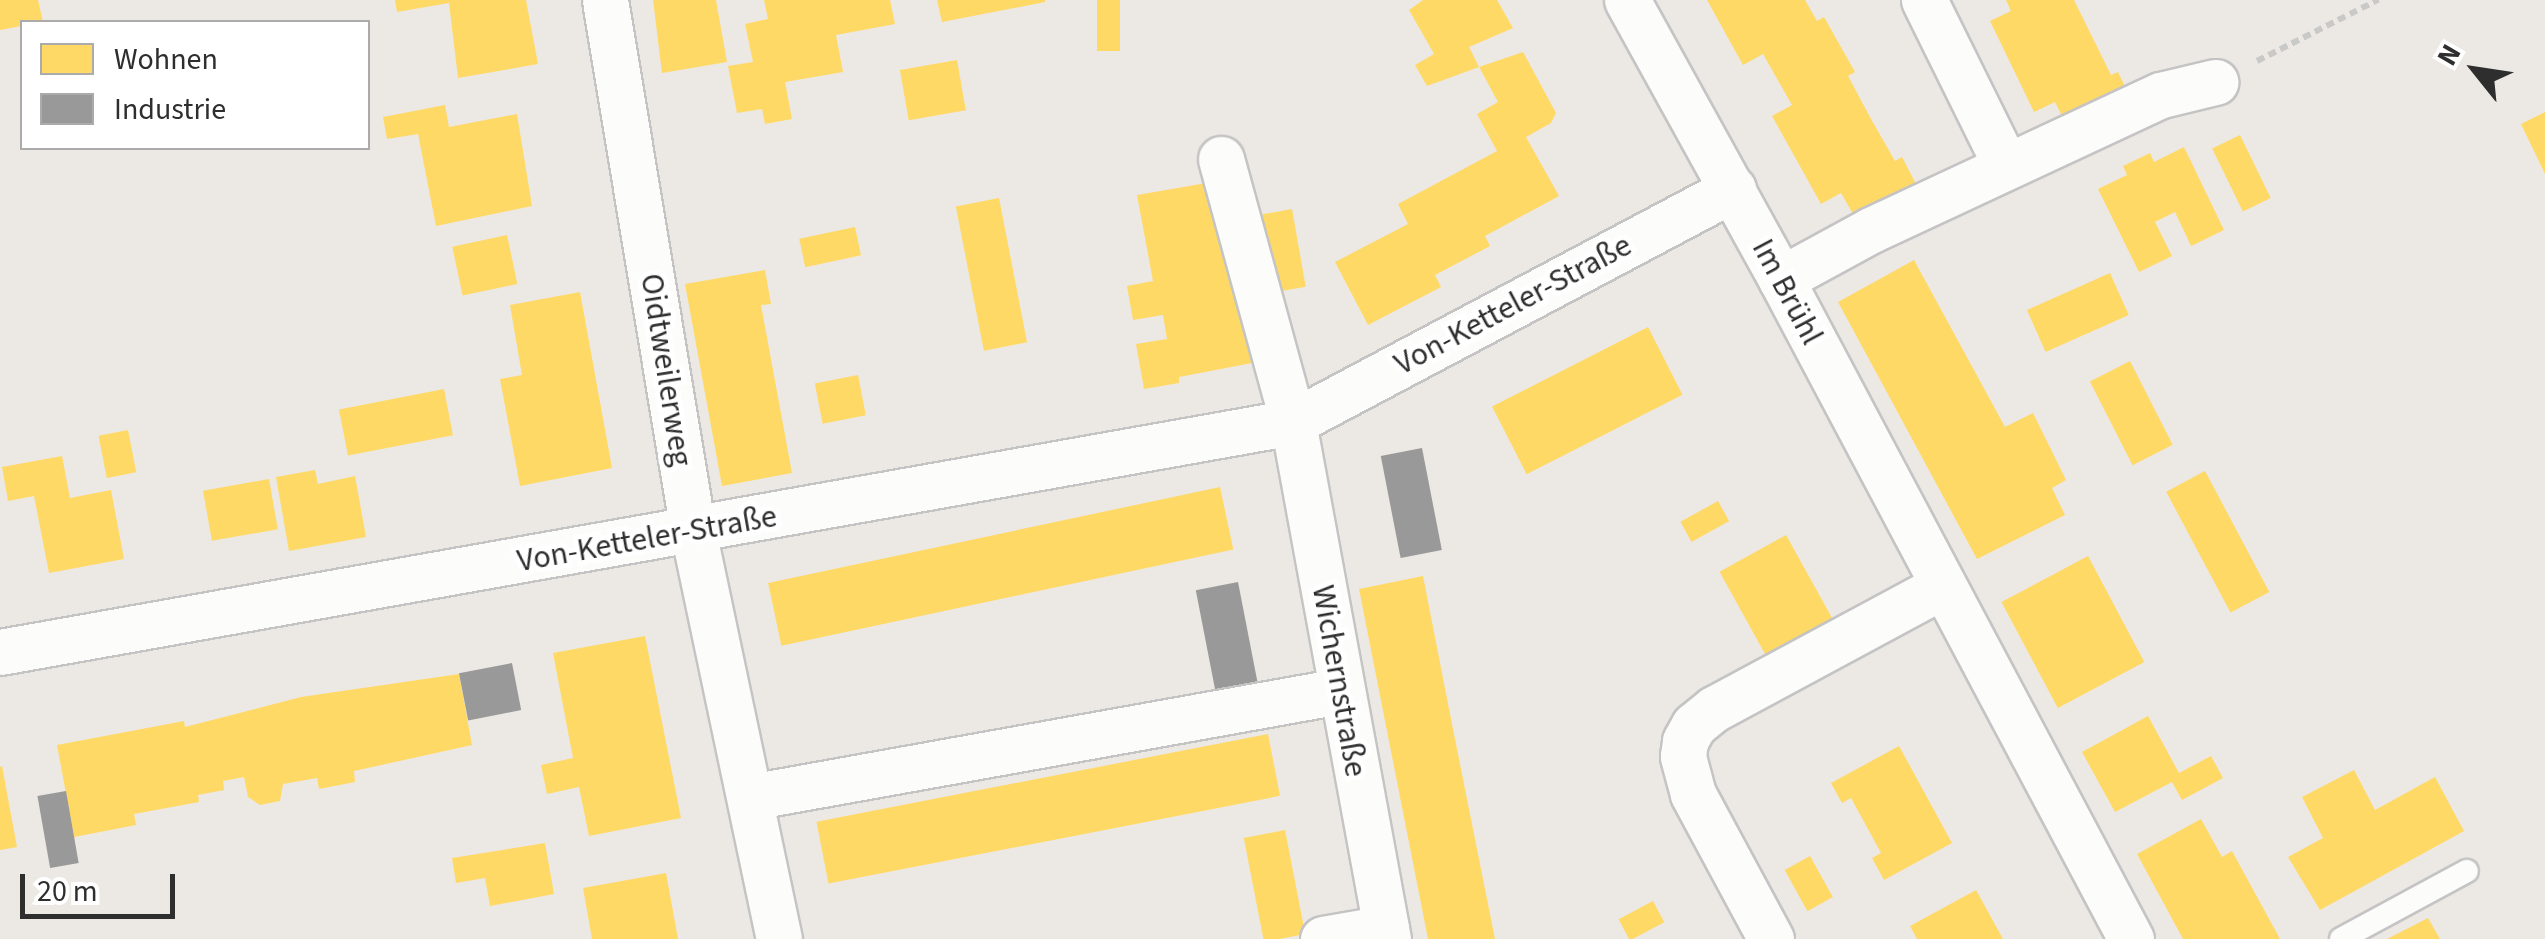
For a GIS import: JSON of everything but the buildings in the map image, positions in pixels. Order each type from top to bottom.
[{"type":"street","name":"Oidtweilerweg","points":[[605,0],[693,531],[779,939]]},
{"type":"street","name":"Im Brühl","points":[[1627,0],[1781,279],[2131,939]]},
{"type":"street","points":[[1924,0],[2006,166]]},
{"type":"street","points":[[1781,279],[2006,166],[2161,95],[2216,82]]},
{"type":"street","points":[[1221,159],[1293,422]]},
{"type":"street","name":"Von-Ketteler-Straße","points":[[0,652],[1293,422],[1732,189]]},
{"type":"street","name":"Wichernstraße","points":[[1293,422],[1387,934]]},
{"type":"street","points":[[1771,939],[1692,794],[1682,756],[1685,741],[1694,725],[1714,710],[1941,587]]},
{"type":"street","points":[[750,797],[1340,691]]},
{"type":"street","points":[[1323,939],[1387,934]]},
{"type":"lane","points":[[2341,939],[2467,871]]},
{"type":"path","points":[[2216,82],[2378,0]]}]
